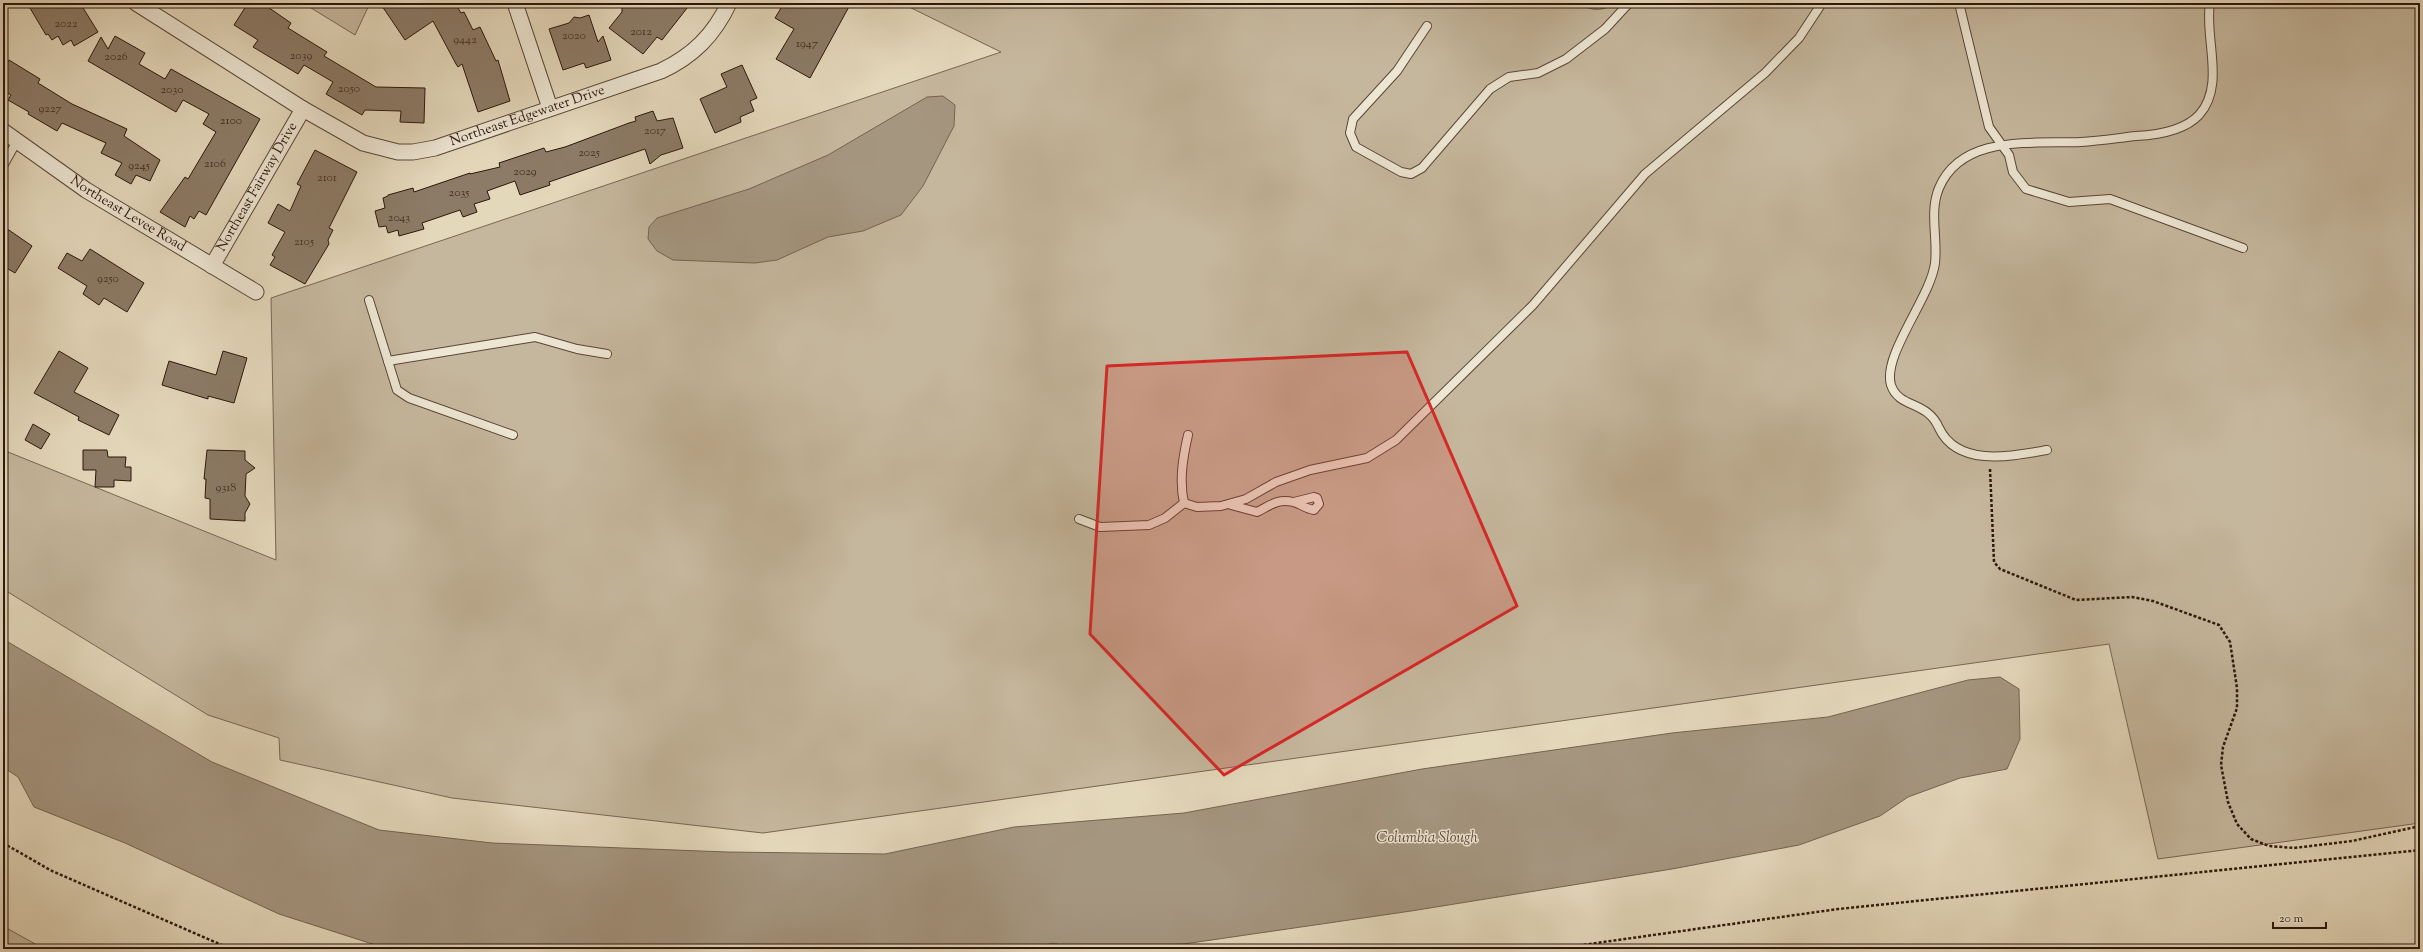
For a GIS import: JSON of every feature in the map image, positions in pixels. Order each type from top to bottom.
[{"type":"street","name":"Northeast Edgewater Drive","points":[[136,3],[303,109],[363,143],[384,149],[413,152],[435,148],[661,71],[678,63],[707,40],[729,3]]},
{"type":"street","points":[[515,3],[550,108]]},
{"type":"street","name":"Northeast Fairway Drive","points":[[212,266],[303,109]]},
{"type":"street","name":"Northeast Levee Road","points":[[3,131],[86,190],[256,292]]},
{"type":"lane","points":[[1427,26],[1397,71],[1353,119],[1350,133],[1356,147],[1401,172],[1411,174],[1422,168],[1490,89],[1508,77],[1538,73],[1566,59],[1605,29],[1629,3]]},
{"type":"lane","points":[[1184,503],[1197,507],[1228,504],[1246,499],[1276,482],[1310,470],[1367,458],[1396,440],[1534,305],[1645,174],[1765,73],[1799,38],[1822,3]]},
{"type":"lane","points":[[1959,3],[1989,127],[2001,146],[2009,155],[2013,172],[2026,189],[2069,202],[2110,199],[2244,248]]},
{"type":"lane","points":[[2047,450],[1989,458],[1954,446],[1942,434],[1936,419],[1927,410],[1897,396],[1891,384],[1890,370],[1896,352],[1932,276],[1935,263],[1934,202],[1939,187],[1950,171],[1969,155],[1989,147],[2081,142],[2159,134],[2189,123],[2200,114],[2210,94],[2213,66],[2208,13],[2210,3]]},
{"type":"lane","points":[[3,166],[17,141]]},
{"type":"lane","points":[[369,300],[397,390],[409,398],[513,435]]},
{"type":"lane","points":[[388,361],[535,337],[577,349],[607,354]]},
{"type":"lane","points":[[1184,503],[1181,489],[1184,455],[1188,435]]},
{"type":"lane","points":[[1228,504],[1257,512],[1274,502],[1294,502]]},
{"type":"lane","points":[[1078,519],[1100,527],[1149,525],[1165,518],[1184,503]]},
{"type":"path","points":[[1989,458],[1994,562],[2000,569],[2076,600],[2132,597],[2153,601],[2219,625],[2230,642],[2237,688],[2237,708],[2223,747],[2221,765],[2228,802],[2237,824],[2251,839],[2269,846],[2294,848],[2352,841],[2420,826]]},
{"type":"path","points":[[3,843],[52,871],[231,949]]},
{"type":"path","points":[[1554,949],[1838,909],[2420,850]]},
{"type":"highlighted area","points":[[1407,352],[1517,606],[1224,775],[1090,634],[1107,366]]},
{"type":"shaded area","points":[[303,3],[370,3],[355,35]]},
{"type":"shaded area","points":[[901,3],[2420,3],[2420,823],[2158,859],[2109,644],[763,833],[452,798],[280,760],[279,738],[208,715],[3,589],[3,450],[276,560],[271,298],[1001,52]]},
{"type":"shaded area","points":[[3,926],[37,945],[41,949],[3,949]]},
{"type":"water","points":[[1579,3],[1616,3],[1607,8],[1593,9]]},
{"type":"water","points":[[943,96],[955,105],[954,126],[923,186],[901,215],[863,231],[828,237],[777,260],[755,263],[673,260],[657,251],[648,239],[649,227],[657,218],[749,189],[828,155],[927,97]]},
{"type":"water","name":"Columbia Slough","points":[[3,639],[212,762],[379,830],[492,843],[727,852],[885,854],[1014,827],[1184,813],[1422,769],[1672,733],[1828,717],[1968,680],[2000,677],[2019,689],[2020,739],[2007,769],[1960,778],[1908,797],[1880,816],[1799,845],[1672,869],[1411,911],[1184,944],[1080,949],[1052,943],[1035,949],[480,949],[465,944],[450,949],[388,949],[279,914],[125,843],[34,807],[18,777],[3,767]]},
{"type":"building","points":[[27,3],[80,3],[98,32],[74,46],[71,40],[63,45],[58,36],[52,40],[48,34],[46,35]]},
{"type":"building","points":[[248,3],[262,3],[291,23],[288,28],[327,52],[324,56],[376,87],[425,88],[424,123],[400,122],[401,111],[365,110],[362,115],[326,94],[333,82],[304,65],[298,74],[253,47],[258,40],[234,25]]},
{"type":"building","points":[[380,3],[455,3],[461,13],[464,12],[473,30],[480,27],[496,61],[498,60],[510,101],[478,112],[462,64],[458,67],[433,21],[405,40]]},
{"type":"building","points":[[622,3],[691,3],[662,40],[657,37],[643,54],[609,28],[622,12]]},
{"type":"building","points":[[784,3],[851,3],[810,78],[776,59],[794,29],[775,18]]},
{"type":"building","points":[[589,15],[598,42],[603,36],[611,60],[586,68],[584,63],[563,70],[549,29],[569,23],[574,17],[580,18]]},
{"type":"building","points":[[115,36],[145,53],[139,64],[165,79],[171,69],[260,119],[206,215],[199,211],[194,219],[190,216],[185,227],[160,212],[185,177],[188,179],[216,132],[203,124],[209,114],[183,100],[176,112],[88,61],[101,37],[108,49]]},
{"type":"building","points":[[9,60],[40,79],[38,83],[72,104],[127,129],[124,136],[160,160],[150,181],[136,175],[131,184],[115,175],[122,163],[101,153],[106,143],[62,123],[57,131],[8,100],[11,95],[3,90],[3,71]]},
{"type":"building","points":[[742,65],[757,98],[750,101],[754,111],[740,117],[741,122],[715,133],[700,99],[727,87],[721,74]]},
{"type":"building","points":[[653,111],[657,121],[673,118],[683,148],[661,155],[650,164],[645,149],[549,182],[550,185],[520,195],[515,181],[487,191],[490,199],[474,204],[477,212],[463,217],[460,210],[422,223],[424,229],[399,236],[398,230],[388,233],[386,226],[379,227],[375,211],[385,208],[383,198],[388,195],[413,188],[414,192],[470,173],[500,167],[499,163],[544,148],[546,152],[565,147],[636,121],[635,117]]},
{"type":"building","points":[[315,150],[357,172],[329,228],[333,230],[328,240],[329,244],[305,284],[270,265],[275,257],[272,255],[285,232],[268,223],[278,204],[290,211],[301,186],[297,184]]},
{"type":"building","points":[[3,226],[32,246],[15,273],[3,266]]},
{"type":"building","points":[[90,249],[144,283],[127,312],[104,298],[99,305],[83,294],[87,286],[58,268],[67,253],[82,261]]},
{"type":"building","points":[[59,351],[88,368],[74,392],[119,415],[109,435],[78,420],[79,417],[34,393]]},
{"type":"building","points":[[223,351],[247,358],[234,403],[208,396],[208,399],[162,385],[169,361],[216,375]]},
{"type":"building","points":[[33,424],[50,434],[41,449],[25,440]]},
{"type":"building","points":[[83,450],[107,450],[108,457],[126,457],[125,467],[131,467],[131,481],[114,480],[114,487],[95,487],[96,470],[83,470]]},
{"type":"building","points":[[207,450],[245,451],[245,460],[255,468],[246,474],[245,496],[250,504],[245,513],[245,521],[210,519],[210,499],[205,498],[206,479],[204,479]]}]
